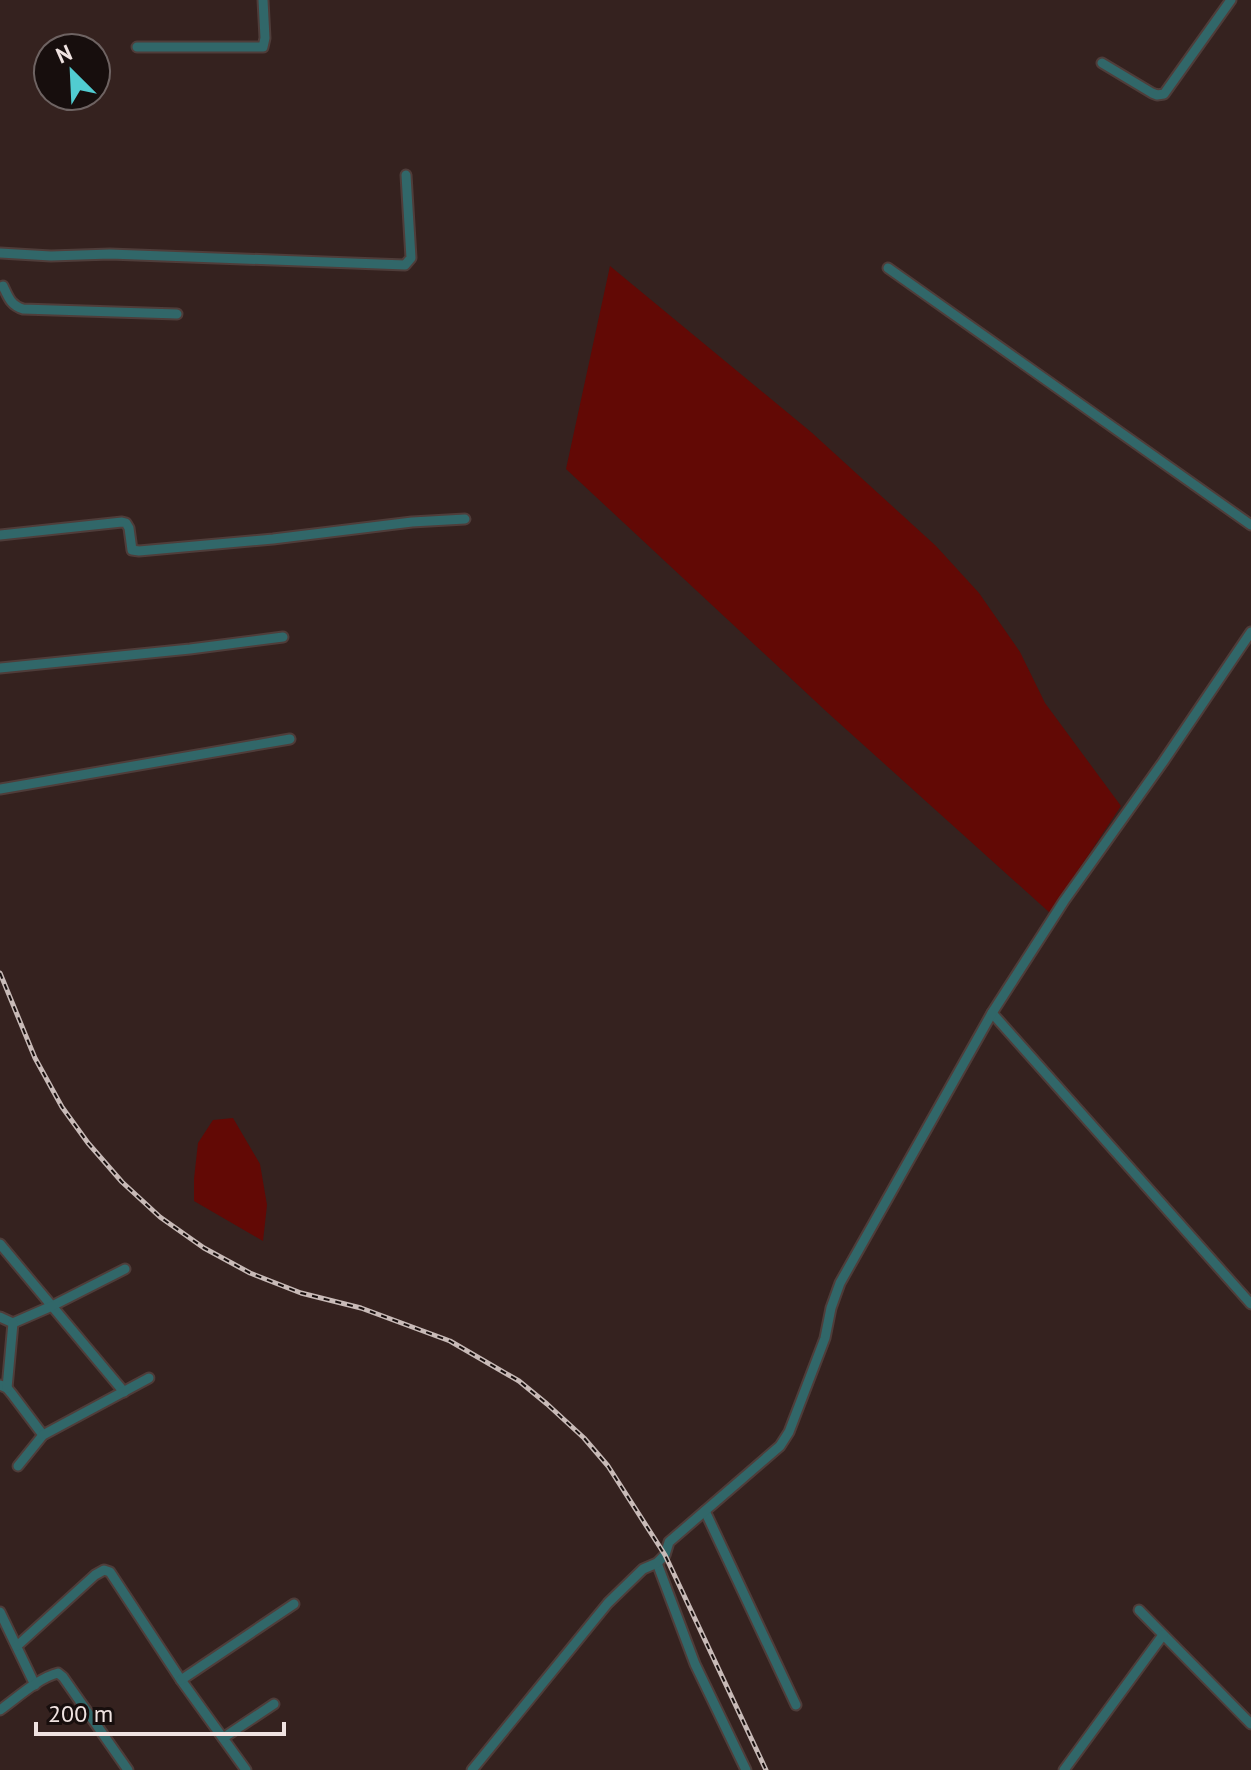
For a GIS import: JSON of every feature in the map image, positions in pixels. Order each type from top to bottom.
[{"type":"street","points":[[137,47],[263,47],[263,0]]},
{"type":"street","points":[[1102,63],[1152,93],[1164,94],[1231,0]]},
{"type":"street","points":[[0,253],[51,256],[110,254],[401,266],[411,258],[406,175]]},
{"type":"street","points":[[888,268],[1251,525]]},
{"type":"street","points":[[1,284],[15,307],[23,309],[177,314]]},
{"type":"street","points":[[0,535],[122,522],[129,528],[132,550],[139,551],[465,519]]},
{"type":"street","points":[[472,1770],[608,1603],[643,1569],[657,1563],[665,1555],[669,1542],[780,1446],[789,1432],[825,1338],[840,1283],[992,1013],[1064,901],[1251,632]]},
{"type":"street","points":[[0,668],[283,637]]},
{"type":"street","points":[[0,789],[290,739]]},
{"type":"street","points":[[992,1013],[1251,1304]]},
{"type":"street","points":[[0,1244],[124,1392]]},
{"type":"street","points":[[0,1317],[13,1323],[125,1269]]},
{"type":"street","points":[[13,1323],[4,1387],[43,1435]]},
{"type":"street","points":[[18,1466],[43,1435],[149,1378]]},
{"type":"street","points":[[705,1511],[796,1705]]},
{"type":"street","points":[[657,1563],[695,1664],[746,1770]]},
{"type":"street","points":[[17,1646],[104,1570],[114,1576],[181,1680],[246,1770]]},
{"type":"street","points":[[181,1680],[294,1604]]},
{"type":"street","points":[[1139,1610],[1251,1724]]},
{"type":"street","points":[[0,1612],[35,1685]]},
{"type":"street","points":[[1064,1770],[1163,1635]]},
{"type":"street","points":[[0,1710],[52,1674],[60,1674],[128,1770]]},
{"type":"street","points":[[223,1738],[274,1704]]},
{"type":"shaded area","points":[[610,266],[811,432],[936,546],[979,593],[1020,652],[1045,703],[1121,806],[1050,913],[828,713],[566,469]]},
{"type":"shaded area","points":[[233,1118],[260,1164],[267,1205],[263,1241],[194,1201],[198,1143],[213,1120]]},
{"type":"railway","points":[[0,973],[35,1058],[62,1107],[122,1182],[160,1217],[204,1248],[250,1273],[301,1293],[361,1308],[450,1341],[519,1381],[584,1438],[608,1466],[665,1555],[766,1770]]}]
